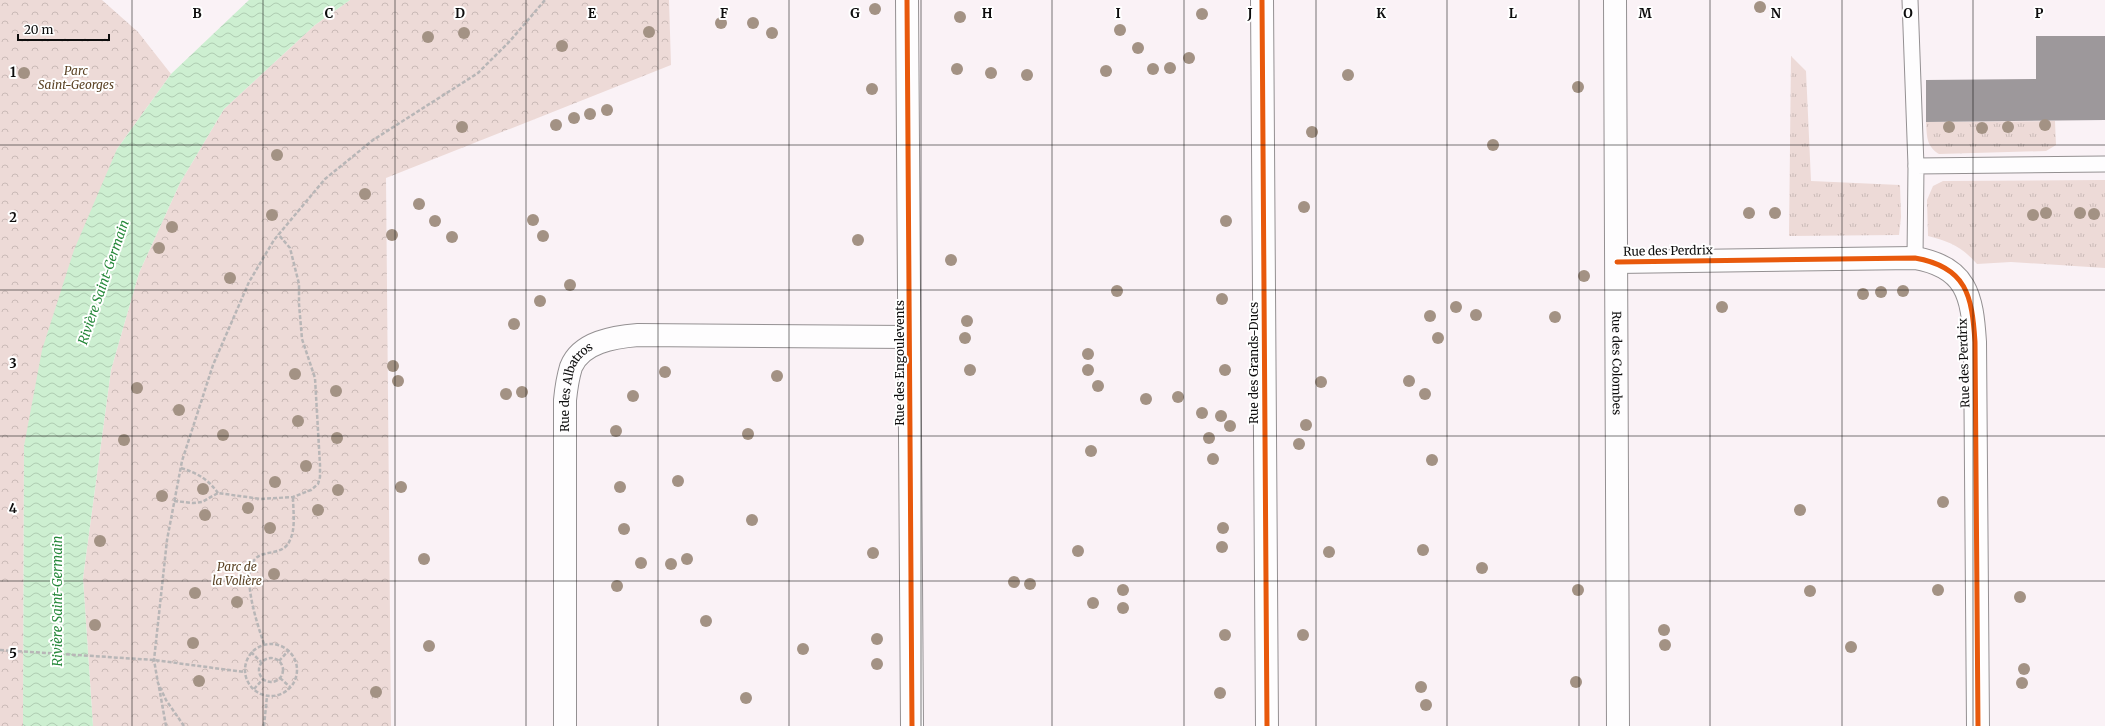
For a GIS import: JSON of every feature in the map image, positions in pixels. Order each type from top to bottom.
[{"type":"street","name":"Rue des Engoulevents","points":[[907,0],[912,726]]},
{"type":"street","name":"Rue des Grands-Ducs","points":[[1262,0],[1267,726]]},
{"type":"street","name":"Rue des Colombes","points":[[1615,0],[1618,726]]},
{"type":"street","name":"Rue des Perdrix","points":[[1617,262],[1915,258],[1932,261],[1946,267],[1957,276],[1965,287],[1971,302],[1973,319],[1978,726]]},
{"type":"street","name":"Rue des Albatros","points":[[565,726],[565,400],[572,366],[581,353],[597,344],[616,337],[638,335],[909,336]]},
{"type":"lane","points":[[1910,0],[1916,166],[1915,258]]},
{"type":"lane","points":[[1916,166],[2105,164]]},
{"type":"path","points":[[166,726],[154,660],[174,501],[181,468],[213,365],[229,324],[249,282],[278,234],[325,179],[373,140],[478,73],[510,41],[545,0]]},
{"type":"path","points":[[174,501],[197,503],[218,493],[261,499],[293,497],[311,490],[318,484],[320,477],[319,441],[315,378],[302,339],[299,284],[290,248],[278,234]]},
{"type":"path","points":[[181,468],[201,475],[211,482],[218,493]]},
{"type":"path","points":[[264,644],[256,618],[249,581],[250,568],[253,561],[260,555],[275,552],[284,548],[290,541],[293,530],[293,497]]},
{"type":"path","points":[[264,644],[280,645],[289,650],[297,664],[297,672],[290,687],[280,694],[267,696],[254,689],[246,680],[244,672],[245,662],[251,652],[264,644]]},
{"type":"path","points":[[0,650],[154,660],[244,672]]},
{"type":"path","points":[[279,660],[289,650]]},
{"type":"path","points":[[251,652],[261,662]]},
{"type":"path","points":[[261,662],[271,658],[279,660]]},
{"type":"path","points":[[261,662],[259,670],[263,679],[272,682],[280,678],[283,671],[279,660]]},
{"type":"path","points":[[280,678],[290,687]]},
{"type":"path","points":[[254,689],[263,679]]},
{"type":"path","points":[[158,683],[166,700],[184,726]]},
{"type":"path","points":[[264,726],[267,696]]},
{"type":"green space","name":"Parc Saint-Georges","points":[[0,0],[102,0],[138,32],[171,74],[117,149],[24,446],[23,726],[0,726]]},
{"type":"green space","name":"Parc de la Volière","points":[[350,0],[669,0],[671,65],[386,178],[391,726],[93,726],[83,578],[111,370],[139,273],[180,183],[224,109],[315,25]]},
{"type":"green space","points":[[1791,56],[1806,71],[1811,181],[1900,185],[1901,217],[1899,235],[1789,236]]},
{"type":"green space","points":[[2055,121],[2056,145],[2046,151],[1939,154],[1929,144],[1926,122]]},
{"type":"green space","points":[[2105,180],[2105,268],[2011,262],[1977,264],[1966,253],[1955,246],[1943,240],[1928,236],[1927,200],[1933,186],[1943,181]]},
{"type":"water","name":"Rivière Saint-Germain","points":[[249,0],[350,0],[315,25],[224,109],[180,183],[139,273],[111,370],[83,578],[93,726],[23,726],[24,446],[42,350],[74,250],[117,149],[171,74]]},
{"type":"building","points":[[2036,36],[2105,36],[2105,120],[1926,122],[1926,80],[2036,79]]},
{"type":"cycle path","points":[[907,0],[912,726]]},
{"type":"cycle path","points":[[1262,0],[1267,726]]},
{"type":"cycle path","points":[[1617,262],[1915,258],[1932,262],[1946,268],[1956,276],[1963,286],[1972,311],[1975,342],[1978,726]]}]
